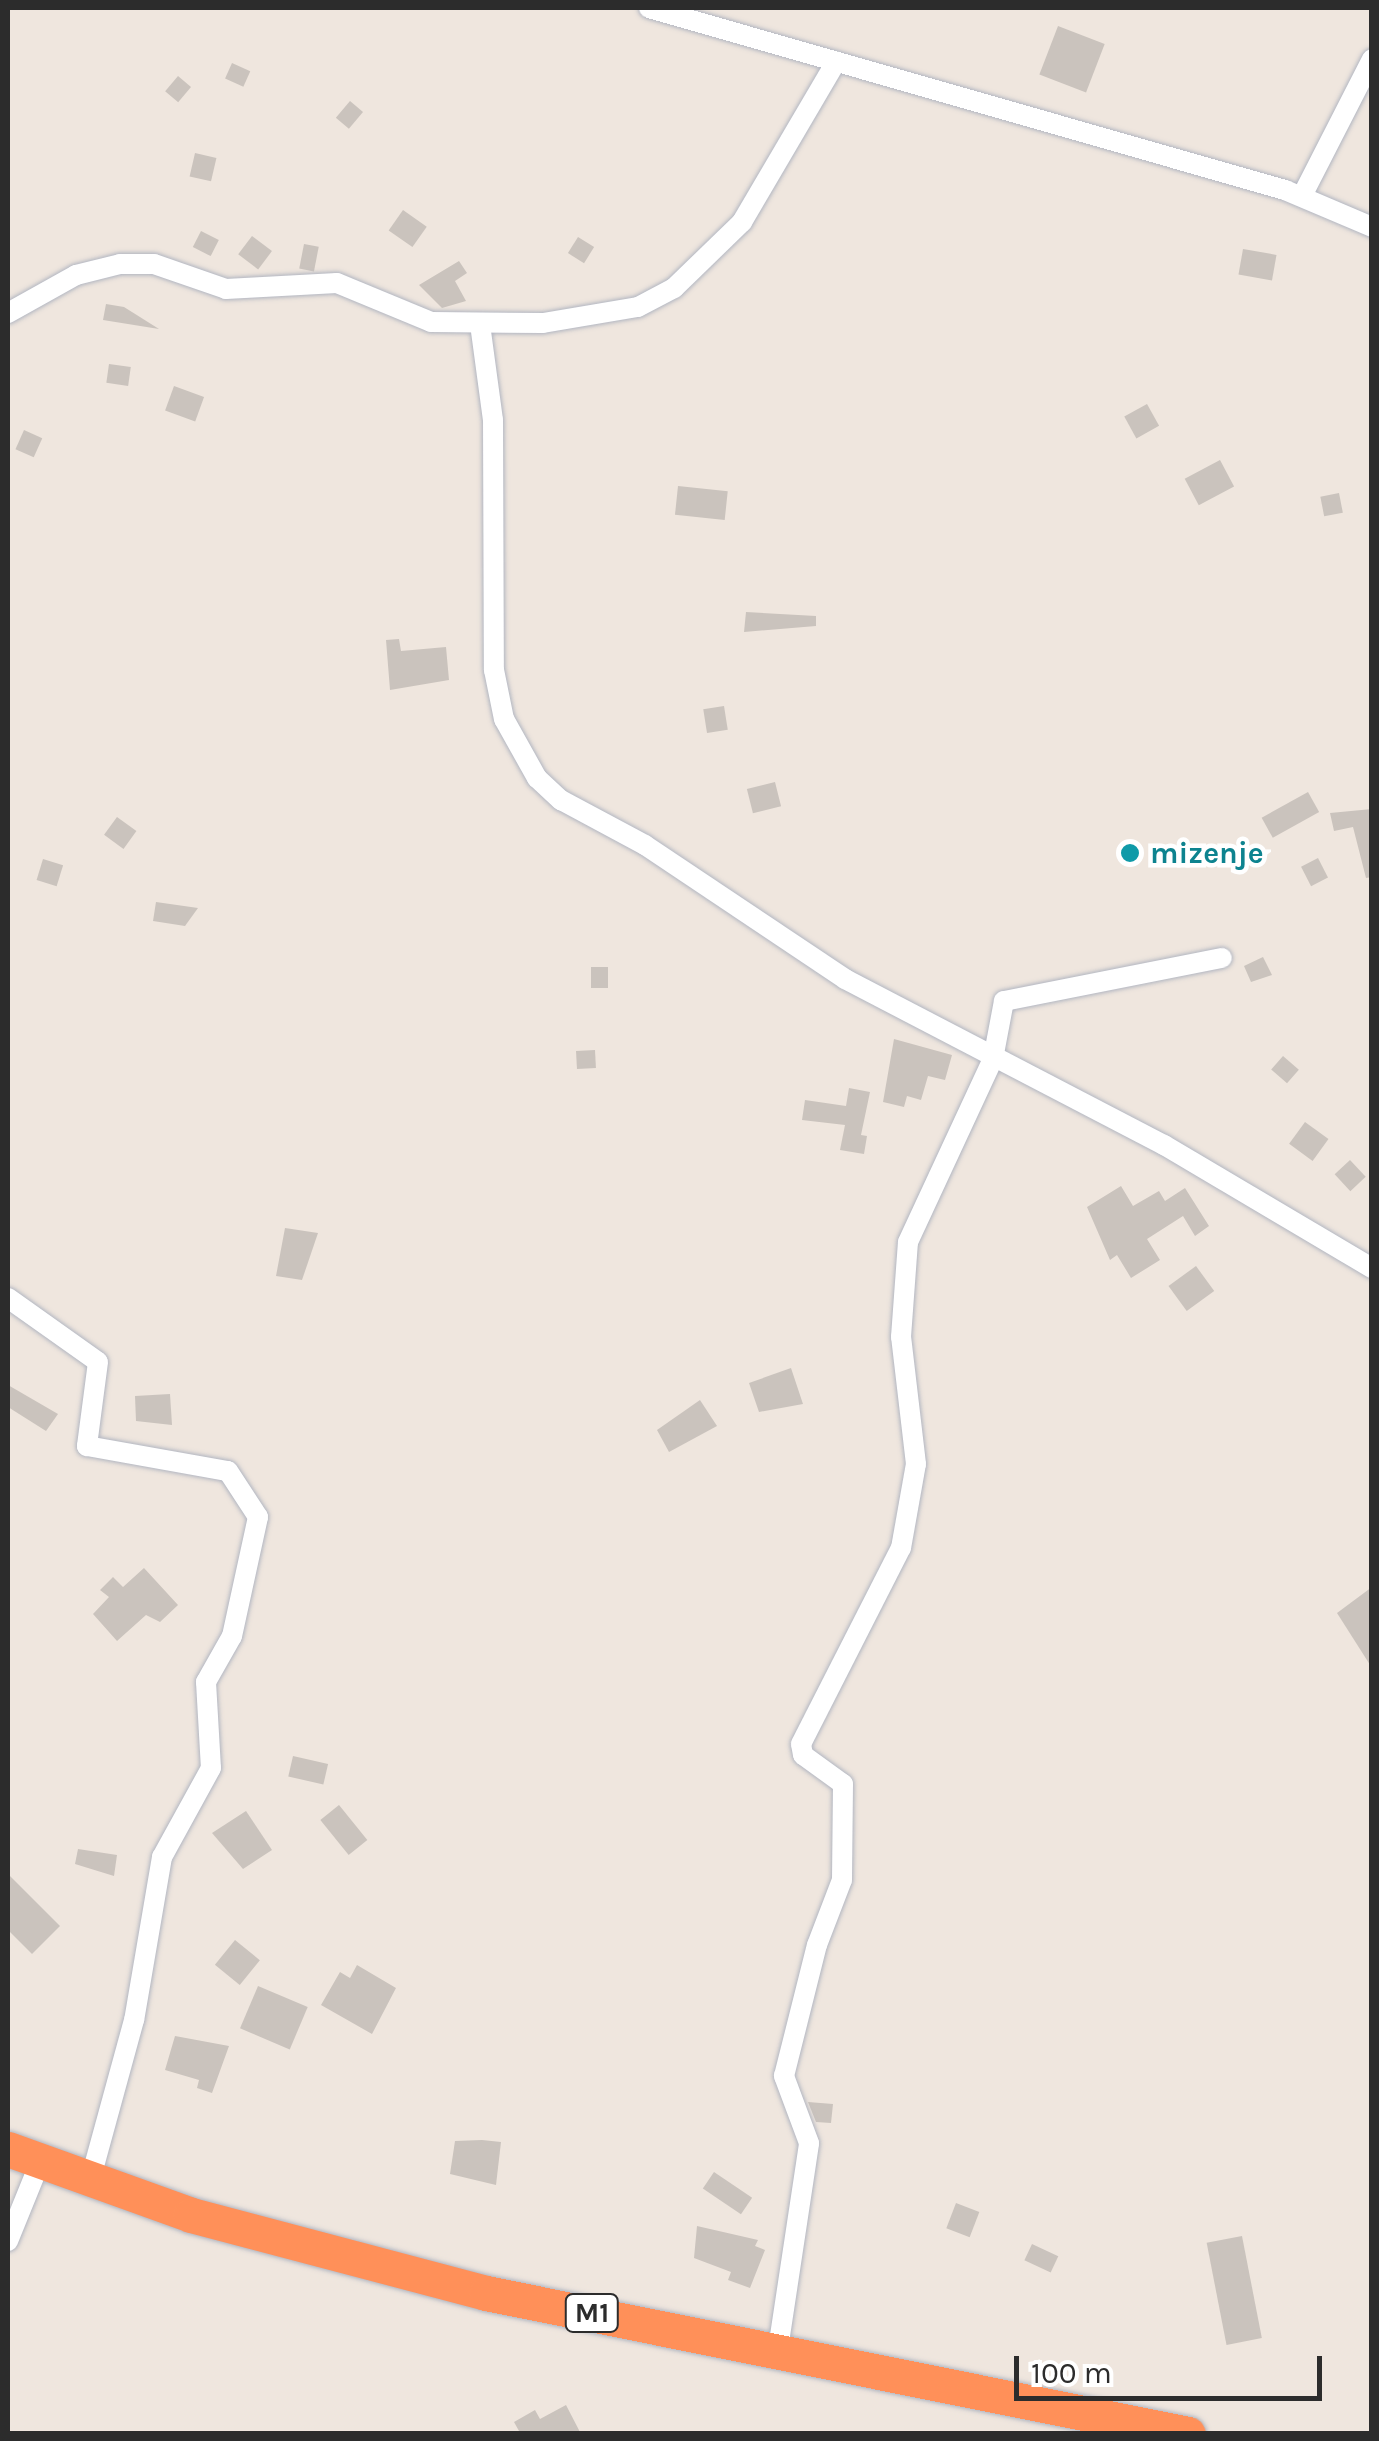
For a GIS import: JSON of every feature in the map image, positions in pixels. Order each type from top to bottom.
[{"type":"highway","name":"M1","points":[[8,2148],[90,2181],[486,2292],[1188,2434]]},
{"type":"street","points":[[649,8],[1302,196],[1372,227]]},
{"type":"street","points":[[1302,196],[1372,59]]},
{"type":"street","points":[[8,313],[76,276],[120,264],[154,264],[226,289],[336,283],[431,322],[480,324],[586,317],[638,307],[674,288],[759,199],[836,62]]},
{"type":"street","points":[[480,324],[493,420],[494,670],[504,719],[522,758],[561,800],[645,844],[845,979],[1172,1150],[1372,1268]]},
{"type":"street","points":[[778,2349],[809,2143],[784,2076],[816,1945],[842,1880],[843,1784],[803,1754],[801,1744],[899,1557],[916,1464],[901,1337],[905,1251],[993,1059],[1000,1008],[1010,997],[1222,958]]},
{"type":"street","points":[[8,1298],[98,1362],[87,1446],[228,1471],[258,1518],[232,1636],[206,1682],[211,1768],[162,1857],[134,2020],[90,2181]]},
{"type":"street","points":[[8,2241],[40,2162]]},
{"type":"building","points":[[1058,26],[1105,44],[1086,92],[1039,75]]},
{"type":"building","points":[[232,63],[250,71],[243,87],[225,79]]},
{"type":"building","points":[[178,76],[191,87],[178,102],[165,91]]},
{"type":"building","points":[[350,101],[363,112],[349,129],[336,118]]},
{"type":"building","points":[[195,153],[216,158],[211,181],[190,176]]},
{"type":"building","points":[[403,210],[427,227],[412,247],[389,230]]},
{"type":"building","points":[[201,231],[219,240],[211,256],[193,247]]},
{"type":"building","points":[[252,236],[272,251],[258,269],[238,254]]},
{"type":"building","points":[[578,237],[594,247],[584,263],[568,253]]},
{"type":"building","points":[[304,244],[319,247],[314,271],[299,269]]},
{"type":"building","points":[[1243,249],[1276,255],[1272,281],[1238,275]]},
{"type":"building","points":[[459,261],[467,273],[455,281],[466,301],[442,308],[419,285]]},
{"type":"building","points":[[106,304],[124,307],[159,329],[103,320]]},
{"type":"building","points":[[109,364],[131,367],[128,386],[106,383]]},
{"type":"building","points":[[174,386],[204,397],[195,421],[165,410]]},
{"type":"building","points":[[1147,404],[1159,426],[1136,438],[1124,417]]},
{"type":"building","points":[[24,430],[42,438],[34,457],[15,449]]},
{"type":"building","points":[[1220,460],[1234,486],[1199,505],[1185,479]]},
{"type":"building","points":[[678,486],[728,491],[725,520],[675,515]]},
{"type":"building","points":[[1339,493],[1343,513],[1324,516],[1320,497]]},
{"type":"building","points":[[746,612],[816,616],[816,626],[744,632]]},
{"type":"building","points":[[399,639],[401,651],[446,647],[449,680],[390,690],[386,640]]},
{"type":"building","points":[[724,706],[728,730],[707,733],[703,709]]},
{"type":"building","points":[[775,782],[781,806],[753,813],[747,789]]},
{"type":"building","points":[[1308,792],[1319,812],[1273,838],[1262,818]]},
{"type":"building","points":[[1372,809],[1372,877],[1366,878],[1353,827],[1334,831],[1330,813]]},
{"type":"building","points":[[117,817],[136,831],[123,849],[104,835]]},
{"type":"building","points":[[1318,858],[1328,878],[1311,886],[1301,867]]},
{"type":"building","points":[[43,859],[63,865],[57,886],[37,880]]},
{"type":"building","points":[[156,902],[198,908],[185,926],[153,921]]},
{"type":"building","points":[[1263,957],[1272,975],[1251,982],[1244,966]]},
{"type":"building","points":[[591,967],[608,967],[608,988],[591,988]]},
{"type":"building","points":[[894,1039],[952,1055],[945,1080],[928,1076],[921,1100],[907,1096],[904,1107],[883,1102]]},
{"type":"building","points":[[595,1050],[596,1068],[577,1069],[576,1051]]},
{"type":"building","points":[[1283,1056],[1299,1070],[1287,1083],[1271,1070]]},
{"type":"building","points":[[849,1088],[870,1092],[861,1135],[867,1136],[864,1154],[840,1150],[845,1125],[802,1120],[805,1100],[846,1106]]},
{"type":"building","points":[[1305,1122],[1328,1139],[1313,1161],[1289,1144]]},
{"type":"building","points":[[1350,1160],[1366,1177],[1350,1191],[1335,1174]]},
{"type":"building","points":[[1121,1186],[1133,1206],[1159,1191],[1165,1201],[1185,1188],[1209,1226],[1195,1236],[1183,1216],[1147,1239],[1160,1260],[1131,1278],[1117,1255],[1110,1260],[1087,1207]]},
{"type":"building","points":[[285,1228],[318,1233],[302,1280],[276,1276]]},
{"type":"building","points":[[1196,1266],[1214,1291],[1187,1311],[1168,1286]]},
{"type":"building","points":[[791,1368],[803,1404],[759,1412],[749,1383]]},
{"type":"building","points":[[8,1385],[58,1414],[46,1431],[8,1407]]},
{"type":"building","points":[[170,1394],[172,1425],[136,1421],[135,1396]]},
{"type":"building","points":[[700,1400],[717,1426],[669,1452],[657,1430]]},
{"type":"building","points":[[144,1568],[178,1605],[160,1622],[146,1615],[117,1641],[93,1614],[109,1597],[100,1590],[113,1577],[123,1587]]},
{"type":"building","points":[[1372,1587],[1372,1668],[1337,1613]]},
{"type":"building","points":[[293,1756],[328,1764],[323,1785],[288,1776]]},
{"type":"building","points":[[339,1805],[367,1840],[349,1855],[320,1820]]},
{"type":"building","points":[[246,1811],[272,1850],[243,1869],[212,1833]]},
{"type":"building","points":[[78,1849],[117,1855],[114,1876],[75,1864]]},
{"type":"building","points":[[8,1874],[60,1926],[32,1954],[8,1930]]},
{"type":"building","points":[[235,1940],[260,1960],[240,1985],[215,1965]]},
{"type":"building","points":[[357,1965],[396,1988],[372,2034],[321,2005],[340,1972],[350,1978]]},
{"type":"building","points":[[258,1986],[308,2007],[290,2049],[240,2028]]},
{"type":"building","points":[[175,2036],[229,2046],[212,2093],[197,2088],[199,2080],[165,2070]]},
{"type":"building","points":[[808,2102],[833,2104],[831,2123],[816,2122]]},
{"type":"building","points":[[455,2141],[501,2142],[496,2185],[450,2174]]},
{"type":"building","points":[[714,2172],[752,2198],[741,2214],[703,2189]]},
{"type":"building","points":[[956,2203],[979,2212],[970,2237],[946,2228]]},
{"type":"building","points":[[697,2226],[758,2240],[755,2246],[765,2250],[750,2288],[728,2280],[731,2272],[694,2258]]},
{"type":"building","points":[[1242,2236],[1262,2338],[1227,2345],[1207,2243]]},
{"type":"building","points":[[1032,2244],[1058,2256],[1051,2273],[1024,2260]]},
{"type":"building","points":[[566,2405],[581,2434],[513,2434],[519,2431],[514,2422],[535,2410],[540,2419]]},
{"type":"place","name":"mizenje","points":[[1130,853]]}]
